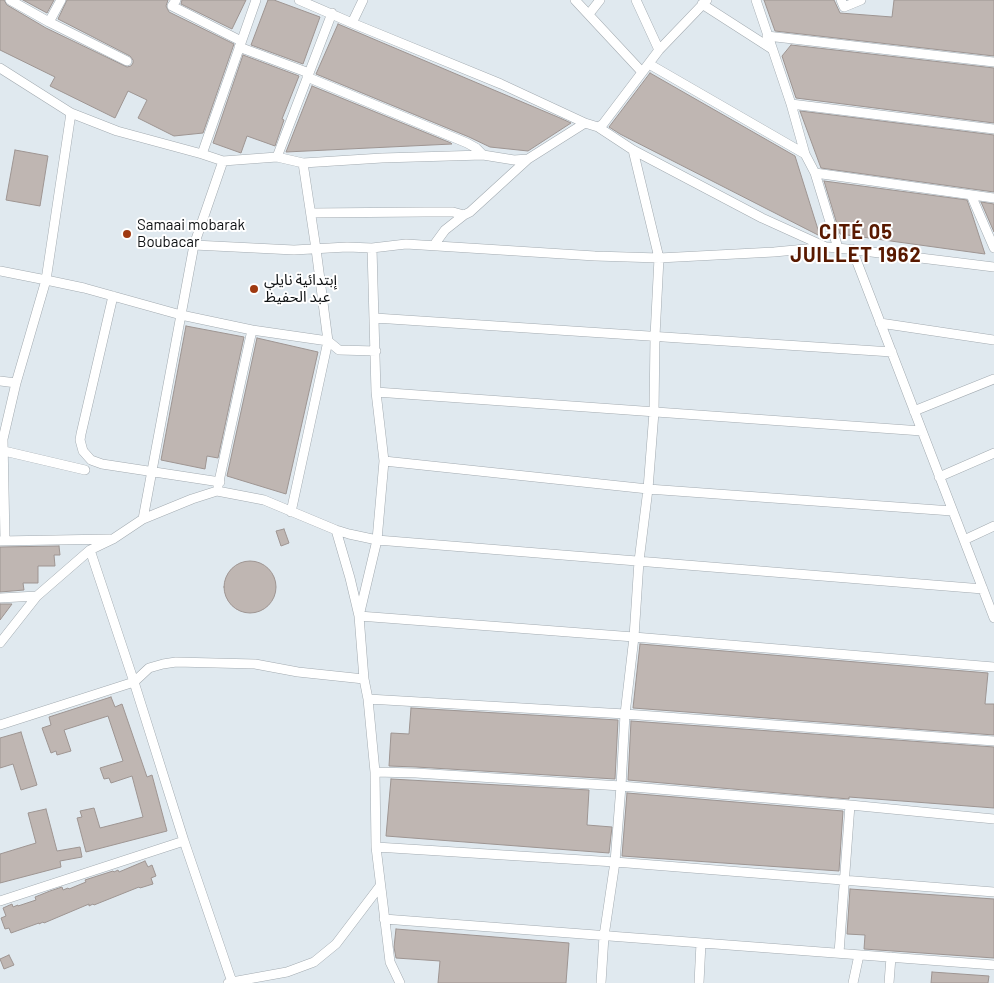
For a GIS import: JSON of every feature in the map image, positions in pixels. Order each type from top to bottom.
[{"type":"street","points":[[10,0],[127,61]]},
{"type":"street","points":[[49,22],[61,0]]},
{"type":"street","points":[[176,0],[172,6],[240,44],[308,75],[467,142],[483,155]]},
{"type":"street","points":[[202,154],[256,0]]},
{"type":"street","points":[[299,0],[501,84],[585,123],[598,127],[633,150],[762,218],[827,247]]},
{"type":"street","points":[[352,23],[362,0]]},
{"type":"street","points":[[575,0],[642,72]]},
{"type":"street","points":[[589,14],[600,0]]},
{"type":"street","points":[[636,0],[659,50]]},
{"type":"street","points":[[756,0],[805,154],[815,173],[838,248]]},
{"type":"street","points":[[841,0],[844,7],[861,0]]},
{"type":"street","points":[[598,127],[603,124],[659,50],[705,2],[772,49]]},
{"type":"street","points":[[277,157],[332,14]]},
{"type":"street","points":[[767,36],[994,62]]},
{"type":"street","points":[[649,64],[805,154]]},
{"type":"street","points":[[0,68],[71,113],[117,132],[223,161],[277,157],[303,163],[483,155],[514,160],[528,159]]},
{"type":"street","points":[[790,104],[994,128]]},
{"type":"street","points":[[71,113],[46,280],[1,439],[4,451],[2,486],[3,540],[113,539]]},
{"type":"street","points":[[434,245],[445,230],[470,212],[528,159],[585,123]]},
{"type":"street","points":[[601,983],[604,936],[615,862],[639,562],[648,489],[654,412],[659,258],[633,150]]},
{"type":"street","points":[[143,519],[194,245],[223,161]]},
{"type":"street","points":[[291,512],[328,341],[303,163]]},
{"type":"street","points":[[815,173],[994,198]]},
{"type":"street","points":[[971,195],[994,248]]},
{"type":"street","points":[[311,213],[453,212],[464,215]]},
{"type":"street","points":[[194,245],[294,250],[347,247],[372,248],[406,244],[595,256],[659,258],[774,252],[827,247],[994,266]]},
{"type":"street","points":[[359,616],[378,540],[384,462],[376,392],[372,248]]},
{"type":"street","points":[[852,249],[994,618]]},
{"type":"street","points":[[0,272],[46,280],[181,315],[252,330],[328,341],[339,350],[376,351]]},
{"type":"street","points":[[113,296],[81,434],[81,446],[87,456],[96,463],[152,472],[218,486],[264,500],[336,530],[378,540],[983,589]]},
{"type":"street","points":[[375,318],[892,352]]},
{"type":"street","points":[[880,323],[994,340]]},
{"type":"street","points":[[218,486],[252,330]]},
{"type":"street","points":[[914,412],[994,380]]},
{"type":"street","points":[[0,381],[16,383]]},
{"type":"street","points":[[376,392],[922,431]]},
{"type":"street","points":[[4,451],[85,470]]},
{"type":"street","points":[[939,476],[994,452]]},
{"type":"street","points":[[384,462],[648,489],[952,511]]},
{"type":"street","points":[[0,643],[37,596],[90,550],[113,539],[143,519],[218,486]]},
{"type":"street","points":[[964,540],[994,526]]},
{"type":"street","points":[[336,530],[359,616],[375,772],[376,847],[380,886],[390,962],[402,982]]},
{"type":"street","points":[[90,550],[230,982],[287,972],[314,962],[336,944],[380,886]]},
{"type":"street","points":[[0,598],[37,596]]},
{"type":"street","points":[[359,616],[994,667]]},
{"type":"street","points":[[0,725],[134,682],[148,668],[176,662],[255,664],[298,672],[364,679]]},
{"type":"street","points":[[368,698],[626,714],[994,741]]},
{"type":"street","points":[[375,772],[621,786],[994,819]]},
{"type":"street","points":[[839,953],[850,805]]},
{"type":"street","points":[[0,901],[184,842]]},
{"type":"street","points":[[376,847],[615,862],[994,892]]},
{"type":"street","points":[[384,919],[994,965]]},
{"type":"street","points":[[699,983],[701,943]]},
{"type":"street","points":[[853,983],[858,955]]},
{"type":"street","points":[[889,983],[891,958]]},
{"type":"building","points":[[0,0],[4,0],[7,5],[46,28],[127,67],[133,63],[130,56],[58,19],[67,0],[168,0],[166,6],[169,12],[234,44],[203,133],[174,136],[138,118],[147,100],[128,91],[115,118],[50,86],[55,77],[0,50]]},
{"type":"building","points":[[23,0],[54,0],[47,13]]},
{"type":"building","points":[[182,0],[246,0],[232,29],[181,4]]},
{"type":"building","points":[[268,0],[274,0],[320,17],[303,64],[251,45]]},
{"type":"building","points":[[764,0],[834,0],[840,13],[892,17],[894,0],[994,0],[994,56],[775,31]]},
{"type":"building","points":[[338,24],[571,123],[528,151],[490,147],[316,74]]},
{"type":"building","points":[[791,45],[994,68],[994,123],[796,98],[782,56]]},
{"type":"building","points":[[243,55],[299,76],[282,119],[284,120],[275,146],[247,136],[241,153],[213,143]]},
{"type":"building","points":[[650,73],[795,156],[820,236],[609,127]]},
{"type":"building","points":[[312,86],[451,143],[452,144],[286,152]]},
{"type":"building","points":[[800,111],[994,135],[994,192],[821,168]]},
{"type":"building","points":[[15,150],[48,156],[40,206],[6,200]]},
{"type":"building","points":[[824,181],[967,200],[985,254],[840,234]]},
{"type":"building","points":[[981,202],[994,204],[994,232]]},
{"type":"building","points":[[186,326],[244,337],[218,458],[207,456],[205,469],[161,460]]},
{"type":"building","points":[[257,338],[318,352],[286,494],[227,476]]},
{"type":"building","points":[[284,529],[289,543],[281,546],[276,531]]},
{"type":"building","points":[[59,546],[60,555],[54,555],[55,566],[38,566],[38,583],[23,583],[24,590],[0,592],[0,547]]},
{"type":"building","points":[[245,561],[255,561],[269,568],[276,582],[276,592],[269,606],[255,613],[245,613],[235,609],[228,602],[224,592],[224,582],[228,572],[235,565]]},
{"type":"building","points":[[0,604],[12,604],[0,620]]},
{"type":"building","points":[[640,644],[988,673],[985,704],[994,704],[994,735],[633,708]]},
{"type":"building","points":[[111,697],[115,707],[122,704],[147,777],[152,775],[167,831],[86,852],[77,818],[82,817],[80,811],[94,808],[100,828],[143,817],[132,776],[111,783],[109,778],[104,779],[100,768],[123,761],[108,716],[64,730],[71,751],[57,755],[56,751],[51,753],[42,728],[51,725],[49,717]]},
{"type":"building","points":[[411,708],[618,720],[615,779],[389,766],[391,733],[409,734]]},
{"type":"building","points":[[631,721],[994,747],[994,808],[849,797],[849,799],[628,780]]},
{"type":"building","points":[[21,732],[37,785],[21,790],[13,764],[0,768],[0,738]]},
{"type":"building","points":[[391,779],[589,790],[587,825],[612,827],[609,853],[386,836]]},
{"type":"building","points":[[627,793],[843,811],[839,871],[622,856]]},
{"type":"building","points":[[46,809],[57,851],[80,847],[82,857],[60,861],[61,867],[0,883],[0,854],[36,843],[28,813]]},
{"type":"building","points":[[145,861],[148,867],[152,865],[156,876],[151,878],[153,884],[139,887],[94,905],[89,906],[89,904],[44,923],[11,933],[9,928],[5,929],[1,918],[6,916],[3,908],[12,904],[13,907],[18,906],[36,900],[35,897],[50,891],[62,887],[63,890],[69,889],[86,882],[85,880],[113,871],[118,870],[119,872]]},
{"type":"building","points":[[850,889],[994,899],[994,958],[864,949],[865,935],[847,934]]},
{"type":"building","points":[[396,929],[569,943],[566,983],[438,983],[440,961],[396,958],[394,947]]},
{"type":"building","points":[[9,955],[14,965],[4,969],[0,959]]},
{"type":"building","points":[[932,972],[989,976],[988,983],[931,983]]},
{"type":"place","name":"Samaai mobarak Boubacar","points":[[127,234]]},
{"type":"place","name":"إبتدائية نايلي عبد الحفيظ","points":[[254,289]]},
{"type":"district","name":"CITÉ 05 JUILLET 1962","points":[[856,244]]}]
